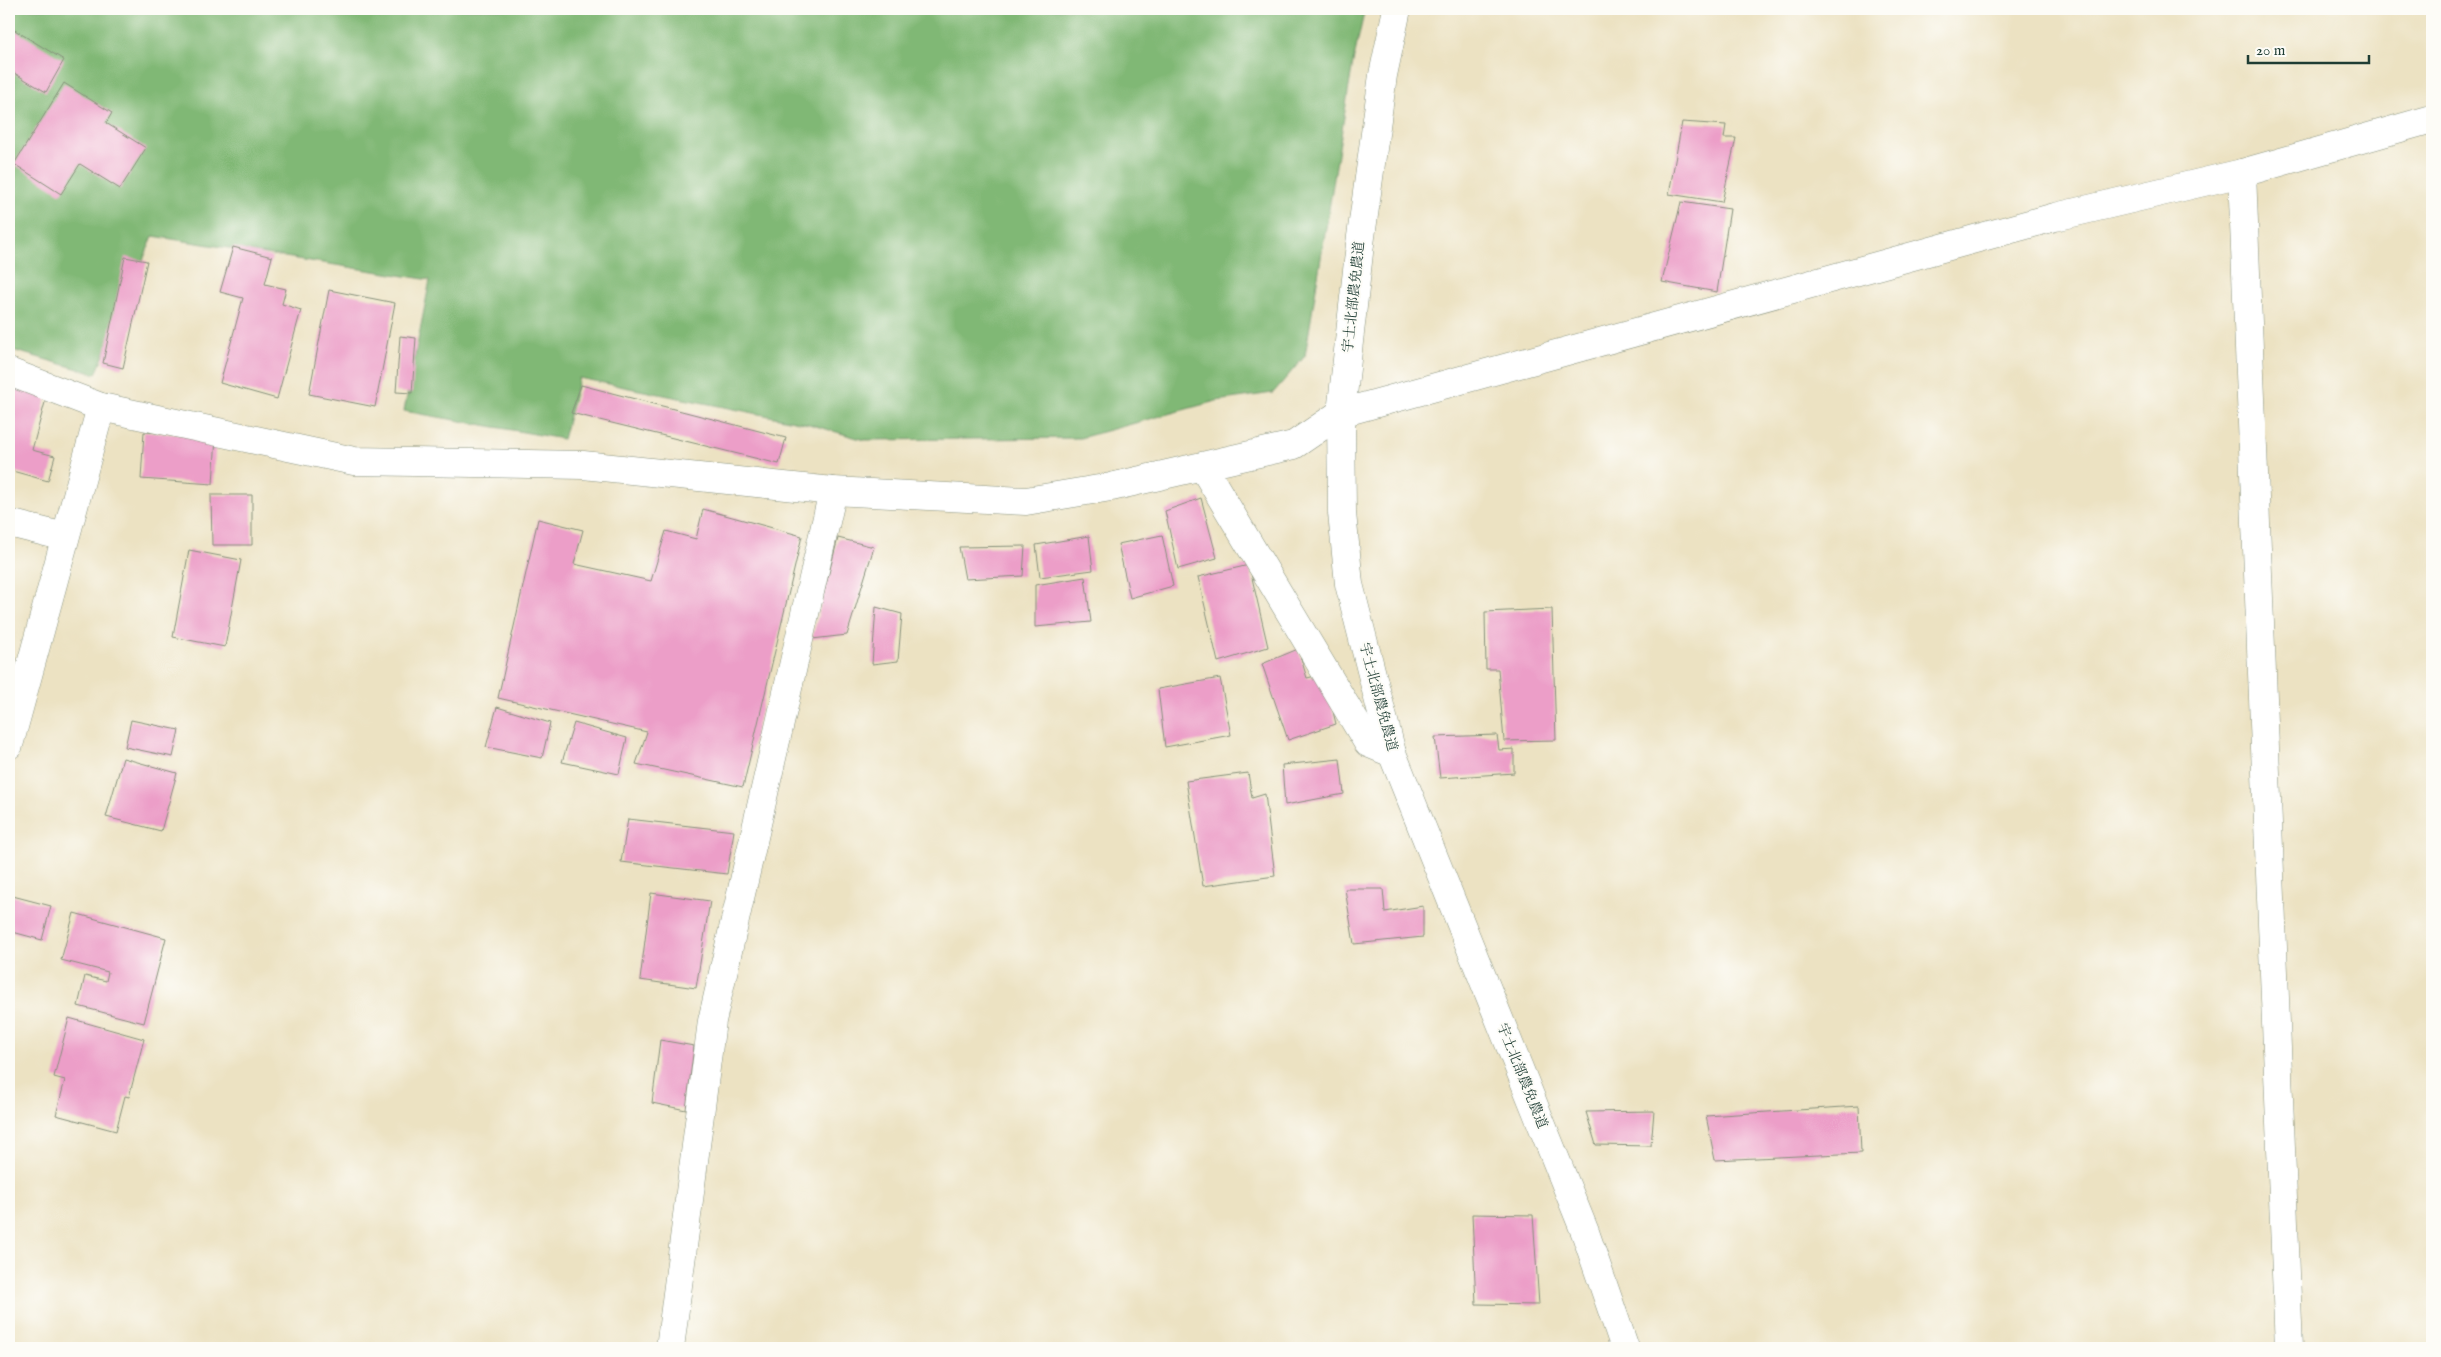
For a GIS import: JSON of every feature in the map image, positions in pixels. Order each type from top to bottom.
[{"type":"street","name":"宇土北部農免農道","points":[[1397,9],[1383,75],[1361,235],[1341,413],[1342,513],[1349,584],[1392,753],[1585,1232],[1625,1348]]},
{"type":"street","points":[[9,372],[101,406],[354,461],[584,466],[832,491],[1026,501],[1110,487],[1294,445],[1341,413],[2045,219],[2242,173],[2432,119]]},
{"type":"street","points":[[2242,173],[2289,1348]]},
{"type":"street","points":[[9,745],[101,406]]},
{"type":"street","points":[[1203,467],[1368,743],[1392,753]]},
{"type":"street","points":[[670,1348],[712,1021],[832,491]]},
{"type":"street","points":[[9,523],[65,538]]},
{"type":"green space","points":[[9,9],[1365,9],[1353,62],[1305,356],[1273,393],[1216,401],[1080,438],[864,440],[809,424],[579,378],[563,439],[404,411],[430,280],[153,236],[96,374],[9,349]]},
{"type":"building","points":[[13,29],[64,60],[46,92],[9,70],[9,36]]},
{"type":"building","points":[[64,83],[112,113],[106,123],[146,148],[120,189],[80,164],[61,194],[14,164]]},
{"type":"building","points":[[1682,122],[1726,125],[1724,138],[1736,138],[1722,202],[1669,194]]},
{"type":"building","points":[[1681,202],[1730,209],[1717,292],[1662,282]]},
{"type":"building","points":[[233,247],[272,257],[265,284],[286,289],[282,304],[301,310],[277,399],[220,383],[243,298],[220,292]]},
{"type":"building","points":[[125,257],[147,261],[123,368],[103,363]]},
{"type":"building","points":[[329,290],[395,303],[375,407],[309,394]]},
{"type":"building","points":[[400,336],[416,338],[412,393],[396,392]]},
{"type":"building","points":[[9,385],[47,395],[32,450],[55,456],[48,481],[9,470]]},
{"type":"building","points":[[581,385],[786,438],[779,464],[571,413]]},
{"type":"building","points":[[144,432],[216,437],[213,484],[141,479]]},
{"type":"building","points":[[211,495],[252,495],[252,545],[212,545]]},
{"type":"building","points":[[1201,498],[1217,558],[1178,569],[1165,511]]},
{"type":"building","points":[[703,509],[802,536],[743,787],[636,764],[647,732],[498,698],[538,519],[583,530],[574,564],[651,581],[666,531],[696,539]]},
{"type":"building","points":[[1162,535],[1173,586],[1130,598],[1118,544]]},
{"type":"building","points":[[1089,536],[1093,570],[1040,577],[1036,545]]},
{"type":"building","points":[[838,538],[874,547],[847,635],[812,639]]},
{"type":"building","points":[[1025,546],[1023,576],[965,579],[959,547]]},
{"type":"building","points":[[189,550],[241,560],[225,647],[173,637]]},
{"type":"building","points":[[1249,565],[1268,647],[1218,662],[1198,577]]},
{"type":"building","points":[[1085,577],[1091,622],[1035,627],[1035,585]]},
{"type":"building","points":[[876,607],[902,614],[898,661],[872,664]]},
{"type":"building","points":[[1552,609],[1556,740],[1504,741],[1498,669],[1486,669],[1485,612]]},
{"type":"building","points":[[1298,649],[1307,678],[1324,674],[1336,724],[1288,740],[1262,664]]},
{"type":"building","points":[[1220,678],[1231,735],[1165,747],[1158,689]]},
{"type":"building","points":[[497,707],[550,723],[542,758],[486,747]]},
{"type":"building","points":[[131,720],[179,730],[173,757],[125,747]]},
{"type":"building","points":[[574,723],[627,738],[619,774],[562,762]]},
{"type":"building","points":[[1497,735],[1499,750],[1514,749],[1514,773],[1440,778],[1435,737]]},
{"type":"building","points":[[123,758],[177,773],[161,831],[106,817]]},
{"type":"building","points":[[1340,759],[1344,794],[1285,805],[1282,765]]},
{"type":"building","points":[[1248,773],[1252,798],[1265,794],[1275,876],[1203,886],[1186,781]]},
{"type":"building","points":[[628,819],[734,831],[727,874],[621,862]]},
{"type":"building","points":[[1345,889],[1383,889],[1385,912],[1423,906],[1423,937],[1354,944]]},
{"type":"building","points":[[651,893],[710,901],[696,988],[640,980]]},
{"type":"building","points":[[9,895],[51,906],[42,940],[9,931]]},
{"type":"building","points":[[74,913],[166,938],[144,1023],[78,1006],[85,976],[106,981],[108,972],[61,960]]},
{"type":"building","points":[[69,1018],[144,1039],[129,1097],[125,1096],[116,1131],[56,1115],[65,1080],[54,1077]]},
{"type":"building","points":[[660,1040],[694,1046],[686,1110],[652,1103]]},
{"type":"building","points":[[1859,1106],[1861,1153],[1715,1160],[1706,1116]]},
{"type":"building","points":[[1654,1111],[1651,1146],[1596,1145],[1586,1112]]},
{"type":"building","points":[[1472,1214],[1533,1215],[1539,1305],[1476,1304]]}]
